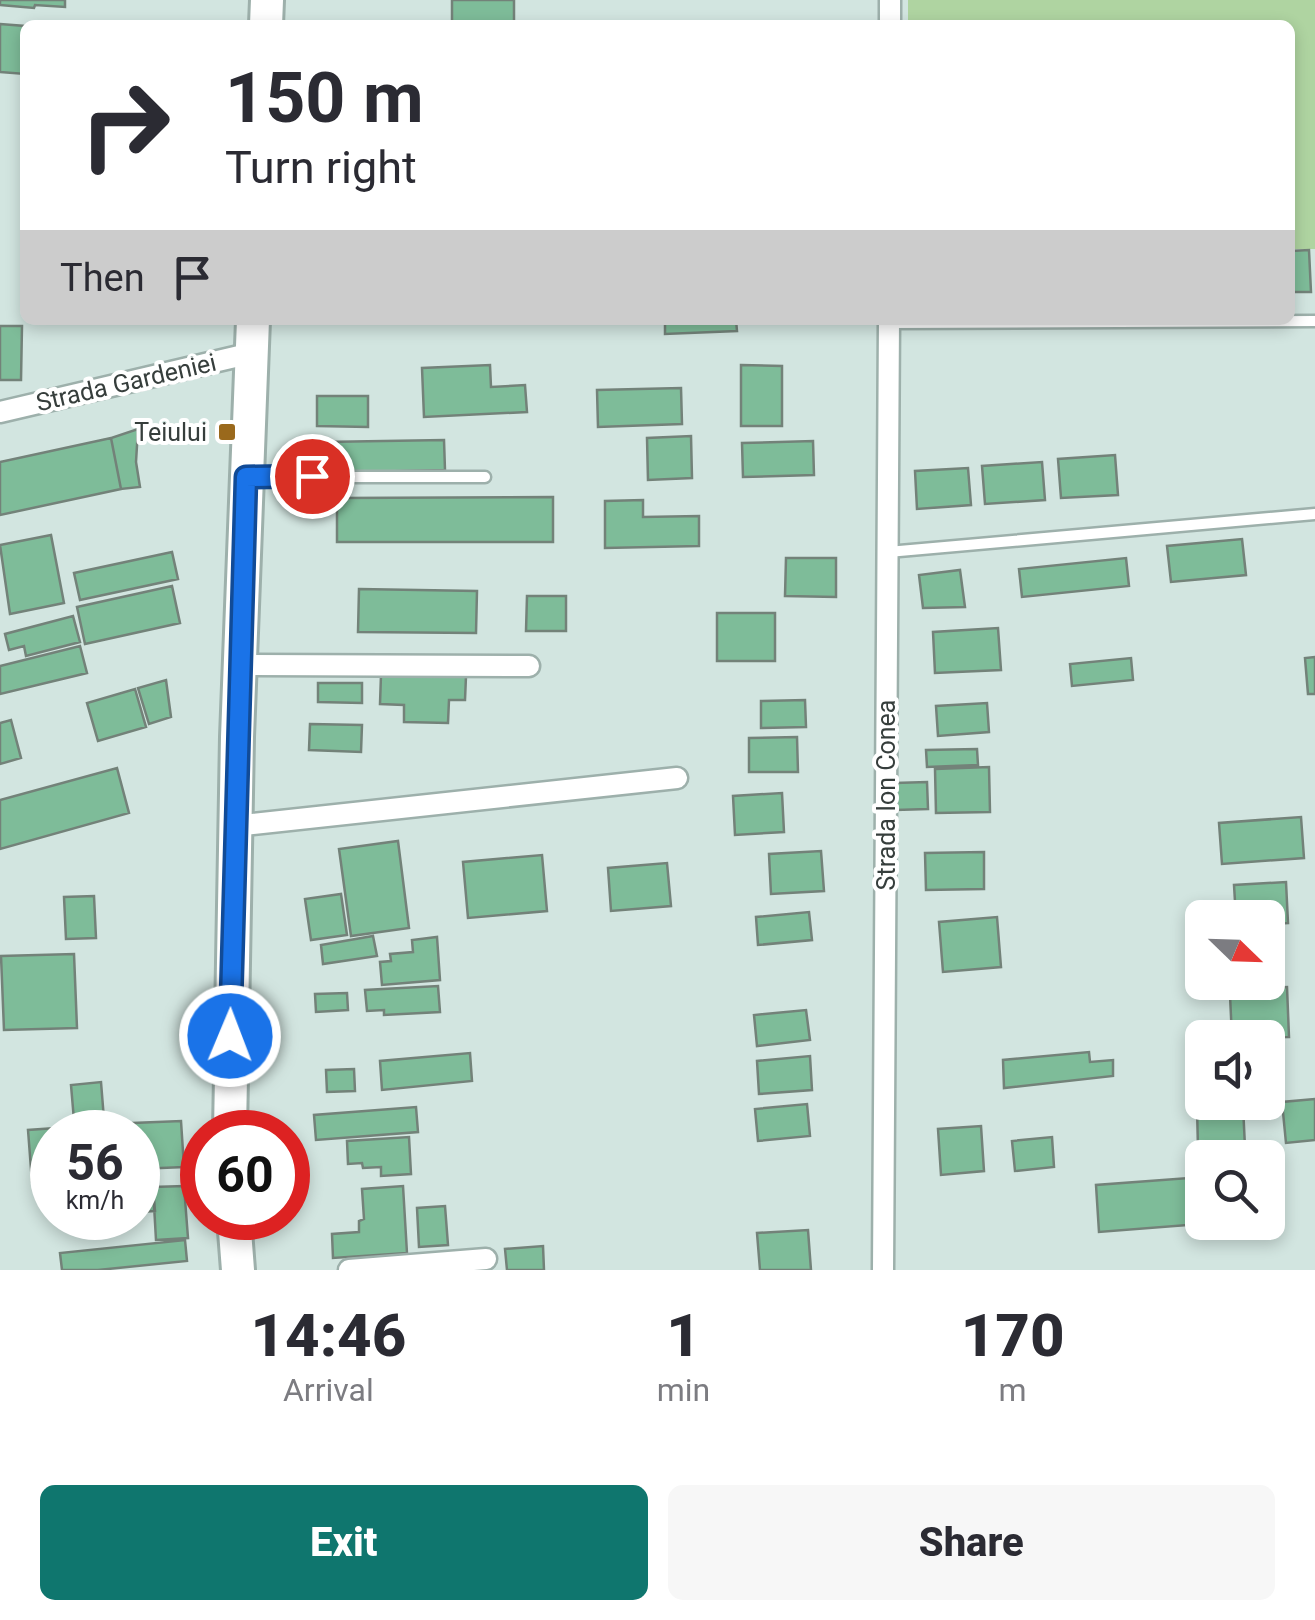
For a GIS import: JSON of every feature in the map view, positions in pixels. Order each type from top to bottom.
[{"type":"main road","points":[[230,1110],[234,826],[253,336]]},
{"type":"main road","points":[[236,1240],[238,1270]]},
{"type":"street","name":"Strada Ion Conea","points":[[882,1270],[888,325]]},
{"type":"street","name":"Strada Gardeniei","points":[[0,412],[253,336]]},
{"type":"street","points":[[239,664],[529,666]]},
{"type":"street","points":[[234,826],[677,778]]},
{"type":"street","points":[[349,1270],[486,1259]]},
{"type":"lane","points":[[246,477],[485,478]]},
{"type":"lane","points":[[887,552],[1315,514]]},
{"type":"green space","points":[[908,0],[1315,0],[1315,249],[1295,249],[1295,20],[908,20]]},
{"type":"building","points":[[0,0],[65,0],[65,7],[0,5]]},
{"type":"building","points":[[452,0],[514,0],[514,20],[452,20]]},
{"type":"building","points":[[0,24],[20,26],[20,74],[0,72]]},
{"type":"building","points":[[1309,250],[1311,292],[1295,292],[1295,251]]},
{"type":"building","points":[[665,325],[736,325],[737,331],[665,334]]},
{"type":"building","points":[[0,326],[22,326],[21,380],[0,380]]},
{"type":"building","points":[[490,365],[491,387],[525,385],[527,412],[424,417],[422,368]]},
{"type":"building","points":[[741,365],[782,366],[782,426],[741,426]]},
{"type":"building","points":[[681,388],[682,424],[598,427],[597,390]]},
{"type":"building","points":[[317,396],[368,396],[368,427],[317,426]]},
{"type":"building","points":[[138,429],[136,462],[140,487],[121,489],[111,438]]},
{"type":"building","points":[[691,436],[692,478],[648,480],[647,438]]},
{"type":"building","points":[[111,438],[121,489],[0,515],[0,462]]},
{"type":"building","points":[[444,440],[445,470],[323,473],[323,442]]},
{"type":"building","points":[[813,441],[814,475],[743,477],[742,443]]},
{"type":"building","points":[[1115,455],[1118,495],[1061,498],[1058,459]]},
{"type":"building","points":[[1042,462],[1045,500],[985,504],[982,466]]},
{"type":"building","points":[[968,468],[971,505],[917,509],[915,471]]},
{"type":"building","points":[[553,497],[553,542],[337,542],[337,498]]},
{"type":"building","points":[[643,500],[643,517],[699,516],[699,546],[605,548],[605,501]]},
{"type":"building","points":[[51,535],[64,603],[10,614],[0,545]]},
{"type":"building","points":[[1242,539],[1246,575],[1171,582],[1167,546]]},
{"type":"building","points":[[172,552],[178,579],[80,600],[74,573]]},
{"type":"building","points":[[786,558],[836,558],[836,597],[785,596]]},
{"type":"building","points":[[1126,558],[1129,586],[1022,597],[1019,569]]},
{"type":"building","points":[[960,570],[965,607],[923,608],[919,575]]},
{"type":"building","points":[[172,586],[180,623],[85,644],[77,607]]},
{"type":"building","points":[[359,589],[477,591],[476,633],[358,632]]},
{"type":"building","points":[[527,596],[566,596],[566,631],[526,631]]},
{"type":"building","points":[[717,613],[775,613],[775,661],[717,661]]},
{"type":"building","points":[[73,616],[80,642],[26,656],[24,646],[9,650],[5,634]]},
{"type":"building","points":[[998,628],[1001,670],[935,673],[933,632]]},
{"type":"building","points":[[80,646],[87,673],[0,694],[0,666]]},
{"type":"building","points":[[1315,657],[1315,694],[1308,694],[1305,658]]},
{"type":"building","points":[[1131,658],[1133,680],[1072,686],[1070,664]]},
{"type":"building","points":[[381,675],[466,676],[465,700],[449,700],[448,723],[404,722],[404,705],[380,704]]},
{"type":"building","points":[[166,680],[171,717],[149,724],[138,688]]},
{"type":"building","points":[[318,683],[362,683],[362,703],[318,702]]},
{"type":"building","points":[[135,689],[146,727],[98,741],[87,703]]},
{"type":"building","points":[[805,700],[806,727],[761,728],[761,701]]},
{"type":"building","points":[[987,703],[989,732],[938,736],[936,706]]},
{"type":"building","points":[[11,720],[21,758],[0,764],[0,723]]},
{"type":"building","points":[[310,724],[362,725],[361,752],[309,750]]},
{"type":"building","points":[[797,737],[798,772],[749,772],[749,738]]},
{"type":"building","points":[[977,749],[978,765],[927,767],[926,750]]},
{"type":"building","points":[[989,767],[990,812],[936,813],[935,769]]},
{"type":"building","points":[[117,768],[129,813],[0,849],[0,800]]},
{"type":"building","points":[[927,782],[928,809],[896,810],[895,783]]},
{"type":"building","points":[[782,793],[784,832],[735,835],[733,796]]},
{"type":"building","points":[[1301,817],[1304,858],[1222,864],[1219,823]]},
{"type":"building","points":[[398,841],[409,928],[351,936],[339,849]]},
{"type":"building","points":[[821,851],[824,891],[771,894],[769,854]]},
{"type":"building","points":[[984,852],[984,889],[926,890],[925,853]]},
{"type":"building","points":[[542,855],[547,911],[468,918],[463,862]]},
{"type":"building","points":[[667,863],[671,906],[611,911],[608,868]]},
{"type":"building","points":[[1286,882],[1288,923],[1285,900],[1235,900],[1234,885]]},
{"type":"building","points":[[341,894],[347,935],[311,940],[305,899]]},
{"type":"building","points":[[94,896],[96,938],[66,939],[64,897]]},
{"type":"building","points":[[809,912],[812,940],[758,945],[756,917]]},
{"type":"building","points":[[997,917],[1001,967],[943,972],[939,922]]},
{"type":"building","points":[[373,936],[377,956],[323,964],[321,945]]},
{"type":"building","points":[[437,937],[440,980],[382,985],[380,962],[391,961],[390,954],[413,952],[412,940]]},
{"type":"building","points":[[74,954],[77,1028],[4,1030],[1,956]]},
{"type":"building","points":[[438,986],[440,1012],[384,1015],[384,1010],[367,1011],[365,990]]},
{"type":"building","points":[[1285,987],[1289,1037],[1285,1037],[1285,1020],[1231,1020],[1230,1000],[1285,1000]]},
{"type":"building","points":[[347,993],[348,1010],[316,1012],[315,994]]},
{"type":"building","points":[[806,1010],[810,1040],[757,1046],[754,1015]]},
{"type":"building","points":[[1089,1052],[1090,1062],[1113,1060],[1113,1076],[1004,1088],[1003,1060]]},
{"type":"building","points":[[470,1053],[472,1081],[382,1090],[380,1061]]},
{"type":"building","points":[[810,1056],[812,1090],[759,1094],[757,1061]]},
{"type":"building","points":[[354,1069],[355,1091],[327,1092],[326,1070]]},
{"type":"building","points":[[101,1082],[103,1110],[73,1110],[71,1085]]},
{"type":"building","points":[[1315,1099],[1315,1140],[1286,1143],[1285,1102]]},
{"type":"building","points":[[807,1104],[810,1136],[758,1141],[755,1109]]},
{"type":"building","points":[[416,1107],[418,1132],[316,1140],[314,1115]]},
{"type":"building","points":[[1197,1120],[1244,1120],[1245,1140],[1198,1140]]},
{"type":"building","points":[[180,1121],[180,1167],[160,1168],[160,1122]]},
{"type":"building","points":[[981,1126],[984,1171],[941,1175],[938,1129]]},
{"type":"building","points":[[409,1137],[411,1174],[381,1176],[381,1167],[348,1164],[347,1141]]},
{"type":"building","points":[[1052,1137],[1054,1167],[1015,1171],[1012,1141]]},
{"type":"building","points":[[1185,1178],[1185,1225],[1099,1232],[1096,1185]]},
{"type":"building","points":[[180,1186],[180,1238],[160,1240],[160,1187]]},
{"type":"building","points":[[403,1186],[407,1253],[333,1258],[332,1234],[359,1232],[359,1221],[364,1219],[362,1189]]},
{"type":"building","points":[[445,1206],[448,1245],[419,1247],[417,1208]]},
{"type":"building","points":[[808,1230],[811,1270],[760,1270],[757,1233]]},
{"type":"building","points":[[185,1240],[187,1261],[62,1270],[60,1253]]},
{"type":"building","points":[[543,1246],[544,1270],[507,1270],[505,1249]]},
{"type":"place","name":"Teiului","points":[[227,432]]},
{"type":"route","points":[[230,1036],[246,477],[312,476]]}]
